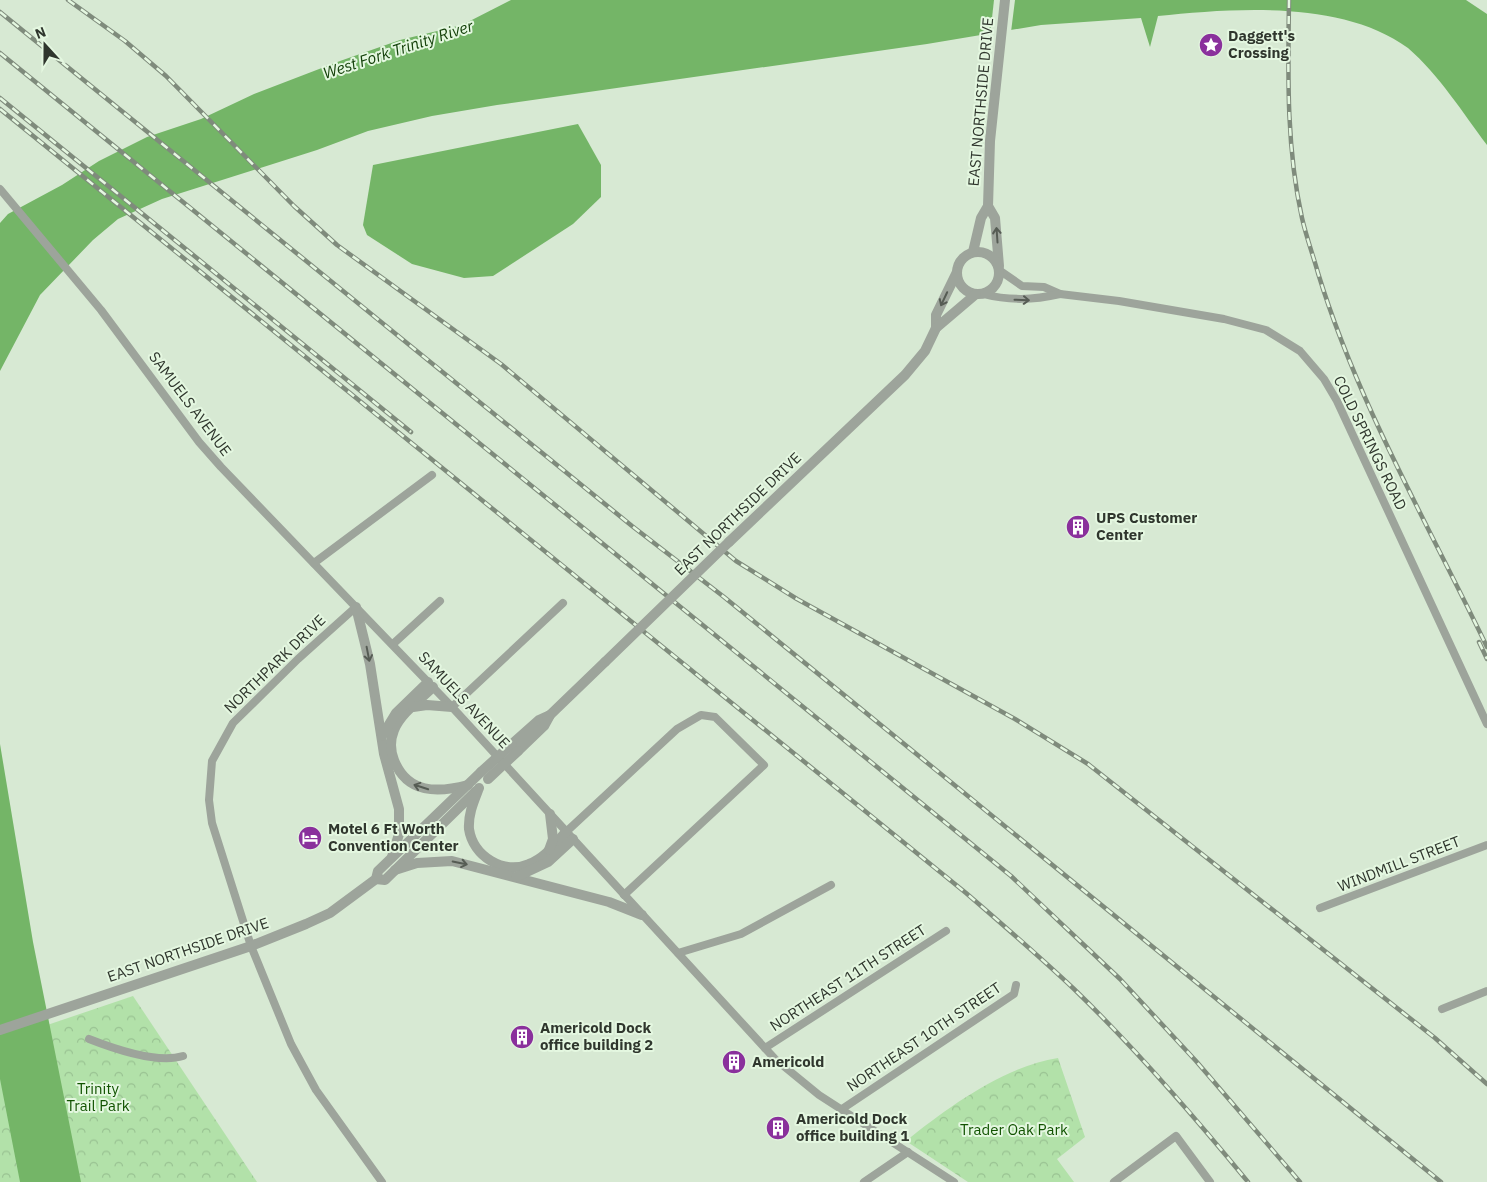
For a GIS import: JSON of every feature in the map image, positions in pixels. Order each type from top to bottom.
[{"type":"street","name":"EAST NORTHSIDE DRIVE","points":[[974,252],[981,218],[988,206],[992,121],[1005,0]]},
{"type":"street","name":"SAMUELS AVENUE","points":[[1,189],[101,310],[199,442],[452,707],[765,1048],[806,1085],[954,1182]]},
{"type":"street","name":"EAST NORTHSIDE DRIVE","points":[[988,206],[995,218],[999,268]]},
{"type":"street","points":[[974,252],[984,252],[990,255],[999,268],[995,286],[980,294],[963,289],[959,283],[957,272],[959,262],[964,256],[974,252]]},
{"type":"street","name":"COLD SPRINGS ROAD","points":[[999,268],[1022,286],[1044,287],[1060,294],[1119,301],[1251,325],[1278,336],[1309,361],[1324,379],[1340,406],[1487,724]]},
{"type":"street","name":"EAST NORTHSIDE DRIVE","points":[[376,880],[378,871],[515,747],[544,726],[550,714],[905,375],[925,351],[936,328],[936,315],[957,272]]},
{"type":"street","name":"EAST NORTHSIDE DRIVE","points":[[936,328],[980,294]]},
{"type":"street","name":"COLD SPRINGS ROAD","points":[[980,294],[1002,299],[1034,300],[1060,294]]},
{"type":"street","points":[[314,563],[432,476]]},
{"type":"street","points":[[393,644],[440,601]]},
{"type":"street","points":[[412,708],[427,705],[452,707],[563,603]]},
{"type":"street","points":[[356,607],[365,638],[384,754],[400,820],[399,834],[391,860]]},
{"type":"street","name":"NORTHPARK DRIVE","points":[[356,607],[291,665],[234,721],[212,761],[209,800],[212,823],[251,946],[302,1066],[316,1090],[382,1182]]},
{"type":"street","points":[[382,736],[396,713],[431,685]]},
{"type":"street","points":[[431,685],[397,724],[392,738],[392,755],[401,774],[412,784],[424,789],[449,790],[474,786],[469,830],[475,845],[483,855],[503,866],[520,867],[538,860],[570,835]]},
{"type":"street","points":[[516,877],[548,862],[570,835],[677,729],[701,715],[715,717],[764,765],[624,895]]},
{"type":"street","name":"EAST NORTHSIDE DRIVE","points":[[0,1030],[251,946],[330,913],[376,880],[385,880],[474,786]]},
{"type":"street","points":[[549,850],[553,838],[550,814]]},
{"type":"street","name":"WINDMILL STREET","points":[[1320,908],[1487,845]]},
{"type":"street","points":[[395,870],[417,863],[452,861],[609,902],[642,914]]},
{"type":"street","points":[[678,953],[741,934],[831,885]]},
{"type":"street","name":"NORTHEAST 11TH STREET","points":[[765,1048],[946,931]]},
{"type":"street","name":"NORTHEAST 10TH STREET","points":[[842,1108],[1014,994],[1016,986]]},
{"type":"street","points":[[1442,1009],[1487,991]]},
{"type":"street","points":[[89,1039],[116,1049],[171,1058],[183,1056]]},
{"type":"street","points":[[1114,1182],[1176,1136],[1210,1182]]},
{"type":"street","points":[[864,1182],[908,1152]]},
{"type":"green space","name":"Trinity Trail Park","points":[[133,996],[257,1182],[0,1182],[0,1041]]},
{"type":"green space","name":"Trader Oak Park","points":[[1058,1058],[1085,1137],[1057,1159],[1074,1182],[968,1182],[906,1141],[959,1102],[998,1079],[1038,1062]]},
{"type":"water","name":"West Fork Trinity River","points":[[511,0],[1466,0],[1487,14],[1487,145],[1440,82],[1408,48],[1382,33],[1352,22],[1321,15],[1288,11],[1220,11],[1158,16],[1150,47],[1141,18],[1041,25],[927,44],[497,105],[432,116],[368,131],[317,150],[162,199],[118,219],[93,240],[40,295],[0,371],[0,223],[8,214],[62,185],[99,161],[147,137],[201,119],[254,94],[340,61],[400,40],[462,25]]},
{"type":"water","points":[[578,124],[601,165],[601,197],[573,224],[493,276],[464,278],[412,264],[367,235],[363,225],[373,165]]},
{"type":"water","points":[[0,744],[33,942],[81,1182],[20,1182],[0,1079]]},
{"type":"pier","points":[[994,0],[1015,0],[1011,32],[990,36]]},
{"type":"railway","points":[[68,0],[125,41],[166,76],[294,206],[337,245],[501,364],[736,561],[797,599],[1015,719],[1088,764],[1435,1038],[1487,1084]]},
{"type":"railway","points":[[1289,0],[1289,109],[1293,164],[1305,232],[1334,322],[1373,416],[1487,647]]},
{"type":"railway","points":[[0,12],[632,526],[724,597],[1441,1182]]},
{"type":"railway","points":[[0,53],[1011,876],[1120,979],[1196,1061],[1300,1182]]},
{"type":"railway","points":[[0,98],[411,432]]},
{"type":"railway","points":[[0,109],[966,893],[1047,964],[1120,1035],[1164,1083],[1248,1182]]},
{"type":"railway","points":[[1479,642],[1487,659]]},
{"type":"place","name":"Daggett's Crossing","points":[[1211,45]]},
{"type":"place","name":"UPS Customer Center","points":[[1078,527]]},
{"type":"place","name":"Motel 6 Ft Worth Convention Center","points":[[310,838]]},
{"type":"place","name":"Americold Dock office building 2","points":[[522,1037]]},
{"type":"place","name":"Americold","points":[[734,1062]]},
{"type":"place","name":"Americold Dock office building 1","points":[[778,1128]]}]
